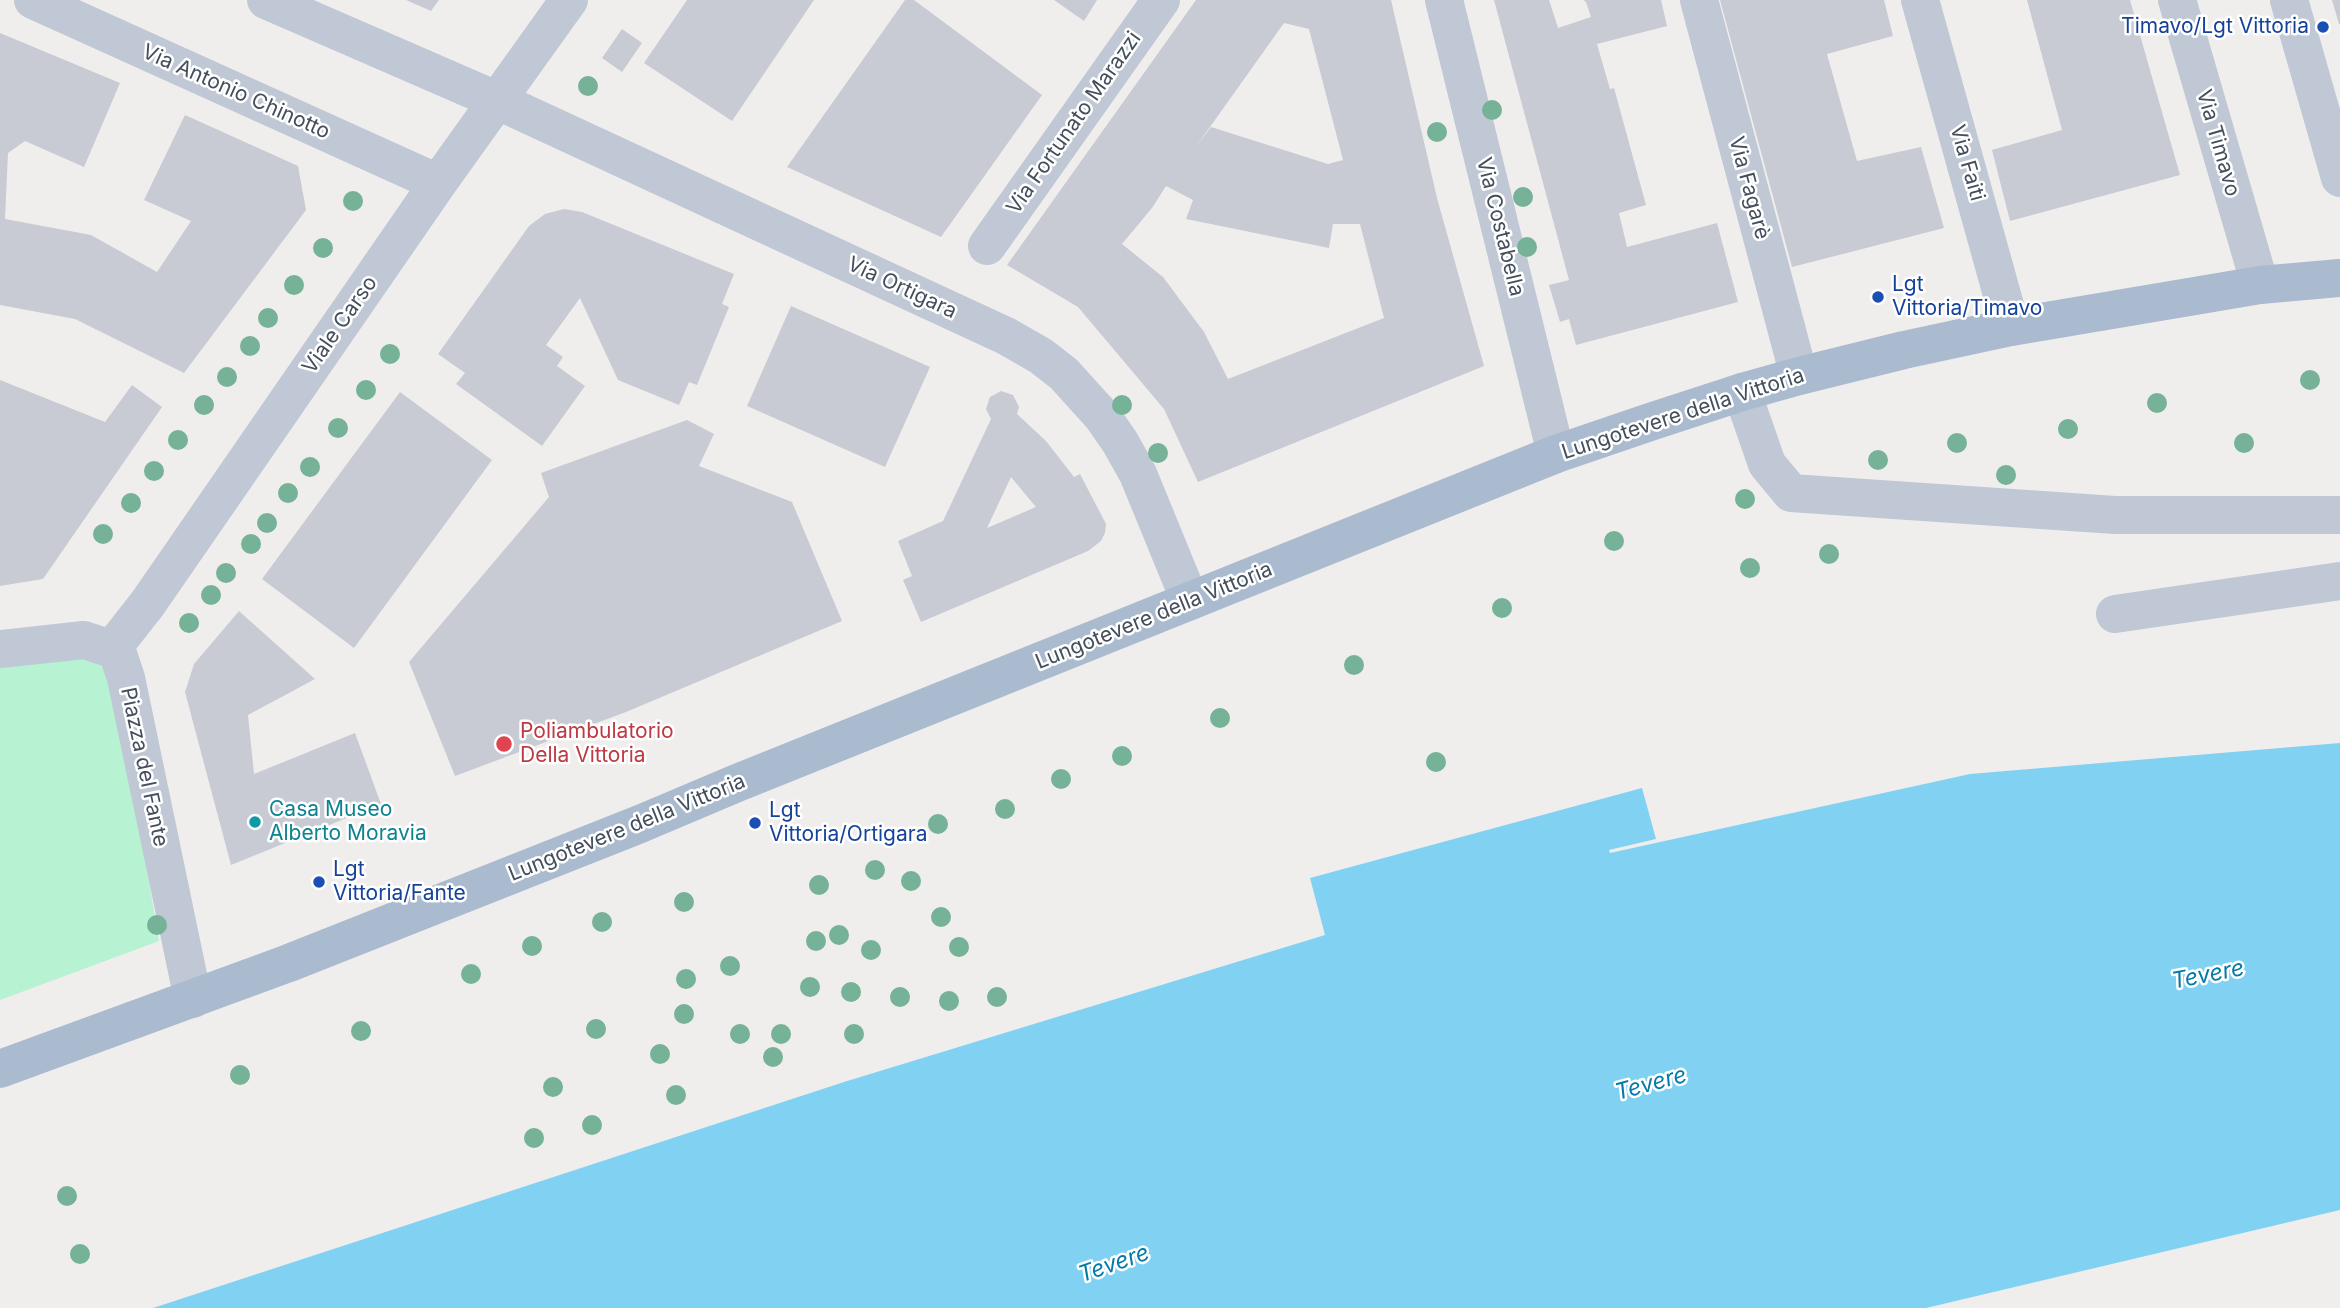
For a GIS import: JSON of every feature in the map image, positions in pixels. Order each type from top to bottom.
[{"type":"main road","name":"Lungotevere della Vittoria","points":[[0,1069],[192,999],[601,839],[1556,454],[1742,392],[1904,350],[2011,327],[2260,285],[2340,278]]},
{"type":"street","name":"Via Antonio Chinotto","points":[[33,0],[438,183]]},
{"type":"street","points":[[266,0],[496,100]]},
{"type":"street","name":"Viale Carso","points":[[112,649],[156,592],[438,183],[569,0]]},
{"type":"street","name":"Via Fortunato Marazzi","points":[[987,246],[1161,0]]},
{"type":"street","name":"Via Costabella","points":[[1444,0],[1556,454]]},
{"type":"street","name":"Via Fagarè","points":[[1699,0],[1799,376]]},
{"type":"street","name":"Via Faiti","points":[[1920,0],[2011,327]]},
{"type":"street","name":"Via Timavo","points":[[2177,0],[2260,285]]},
{"type":"street","points":[[2289,0],[2340,178]]},
{"type":"street","name":"Via Ortigara","points":[[496,100],[1006,336],[1041,356],[1064,374],[1121,442],[1138,474],[1191,601]]},
{"type":"street","points":[[1742,392],[1767,464],[1791,493],[2115,515],[2340,515]]},
{"type":"street","points":[[2115,614],[2340,581]]},
{"type":"street","points":[[0,649],[85,640],[112,649]]},
{"type":"street","name":"Piazza del Fante","points":[[112,649],[119,657],[126,678],[192,999]]},
{"type":"green space","points":[[91,651],[113,667],[159,941],[0,1000],[0,662]]},
{"type":"water","name":"Tevere","points":[[2340,743],[2340,1210],[1926,1308],[153,1308],[844,1082],[1325,935],[1310,878],[1642,788],[1656,839],[1609,850],[1610,853],[1970,774]]},
{"type":"building","points":[[406,0],[439,0],[431,11]]},
{"type":"building","points":[[687,0],[814,0],[732,121],[644,63]]},
{"type":"building","points":[[905,0],[914,0],[1042,95],[941,237],[787,167]]},
{"type":"building","points":[[1054,0],[1097,0],[1084,21]]},
{"type":"building","points":[[1196,0],[1391,0],[1437,198],[1484,366],[1198,482],[1164,409],[1078,307],[1007,265]],"holes":[[[1284,23],[1309,29],[1343,160],[1328,164],[1211,127],[1195,148]],[[1166,186],[1193,200],[1186,219],[1329,248],[1333,224],[1360,224],[1384,318],[1228,379],[1204,332],[1163,277],[1122,244],[1152,208]]]},
{"type":"building","points":[[1494,0],[1549,0],[1558,28],[1591,17],[1583,0],[1661,0],[1667,26],[1597,44],[1610,89],[1614,88],[1646,205],[1619,213],[1627,247],[1717,223],[1738,302],[1576,345],[1569,319],[1560,322],[1549,285],[1569,280]]},
{"type":"building","points":[[1720,0],[1884,0],[1893,36],[1827,54],[1857,161],[1921,147],[1944,228],[1792,267]]},
{"type":"building","points":[[2027,0],[2130,0],[2180,175],[2010,221],[1992,150],[2062,130]]},
{"type":"building","points":[[2332,0],[2340,0],[2340,24],[2339,24]]},
{"type":"building","points":[[622,29],[642,43],[622,72],[602,58]]},
{"type":"building","points":[[0,33],[120,83],[84,167],[25,141],[8,153],[5,219],[91,235],[157,272],[191,221],[144,200],[185,115],[298,166],[306,210],[184,373],[75,319],[0,305]]},
{"type":"building","points":[[564,209],[582,212],[734,274],[722,304],[729,307],[697,385],[689,382],[679,405],[618,380],[580,298],[546,345],[563,357],[557,366],[585,386],[542,446],[456,384],[465,373],[438,354],[529,226],[545,214]]},
{"type":"building","points":[[791,306],[930,367],[885,467],[747,406]]},
{"type":"building","points":[[0,380],[105,422],[132,385],[162,407],[43,579],[0,586]]},
{"type":"building","points":[[1001,391],[1013,395],[1019,407],[1017,414],[1046,441],[1074,477],[1080,474],[1106,524],[1105,533],[1101,541],[1088,551],[921,622],[903,580],[912,576],[898,541],[943,521],[991,419],[986,409],[990,397]],"holes":[[[1011,477],[1036,507],[987,528]]]},
{"type":"building","points":[[400,392],[492,460],[354,648],[262,579]]},
{"type":"building","points":[[687,420],[714,434],[699,466],[792,502],[842,621],[626,712],[455,776],[409,662],[549,497],[541,473]]},
{"type":"building","points":[[239,611],[315,679],[248,715],[254,774],[355,733],[381,804],[231,865],[185,692],[194,664]]},
{"type":"place","name":"Timavo/Lgt Vittoria","points":[[2323,27]]},
{"type":"place","name":"Lgt Vittoria/Timavo","points":[[1878,297]]},
{"type":"place","name":"Poliambulatorio Della Vittoria","points":[[504,744]]},
{"type":"place","name":"Casa Museo Alberto Moravia","points":[[255,822]]},
{"type":"place","name":"Lgt Vittoria/Ortigara","points":[[755,823]]},
{"type":"place","name":"Lgt Vittoria/Fante","points":[[319,882]]}]
